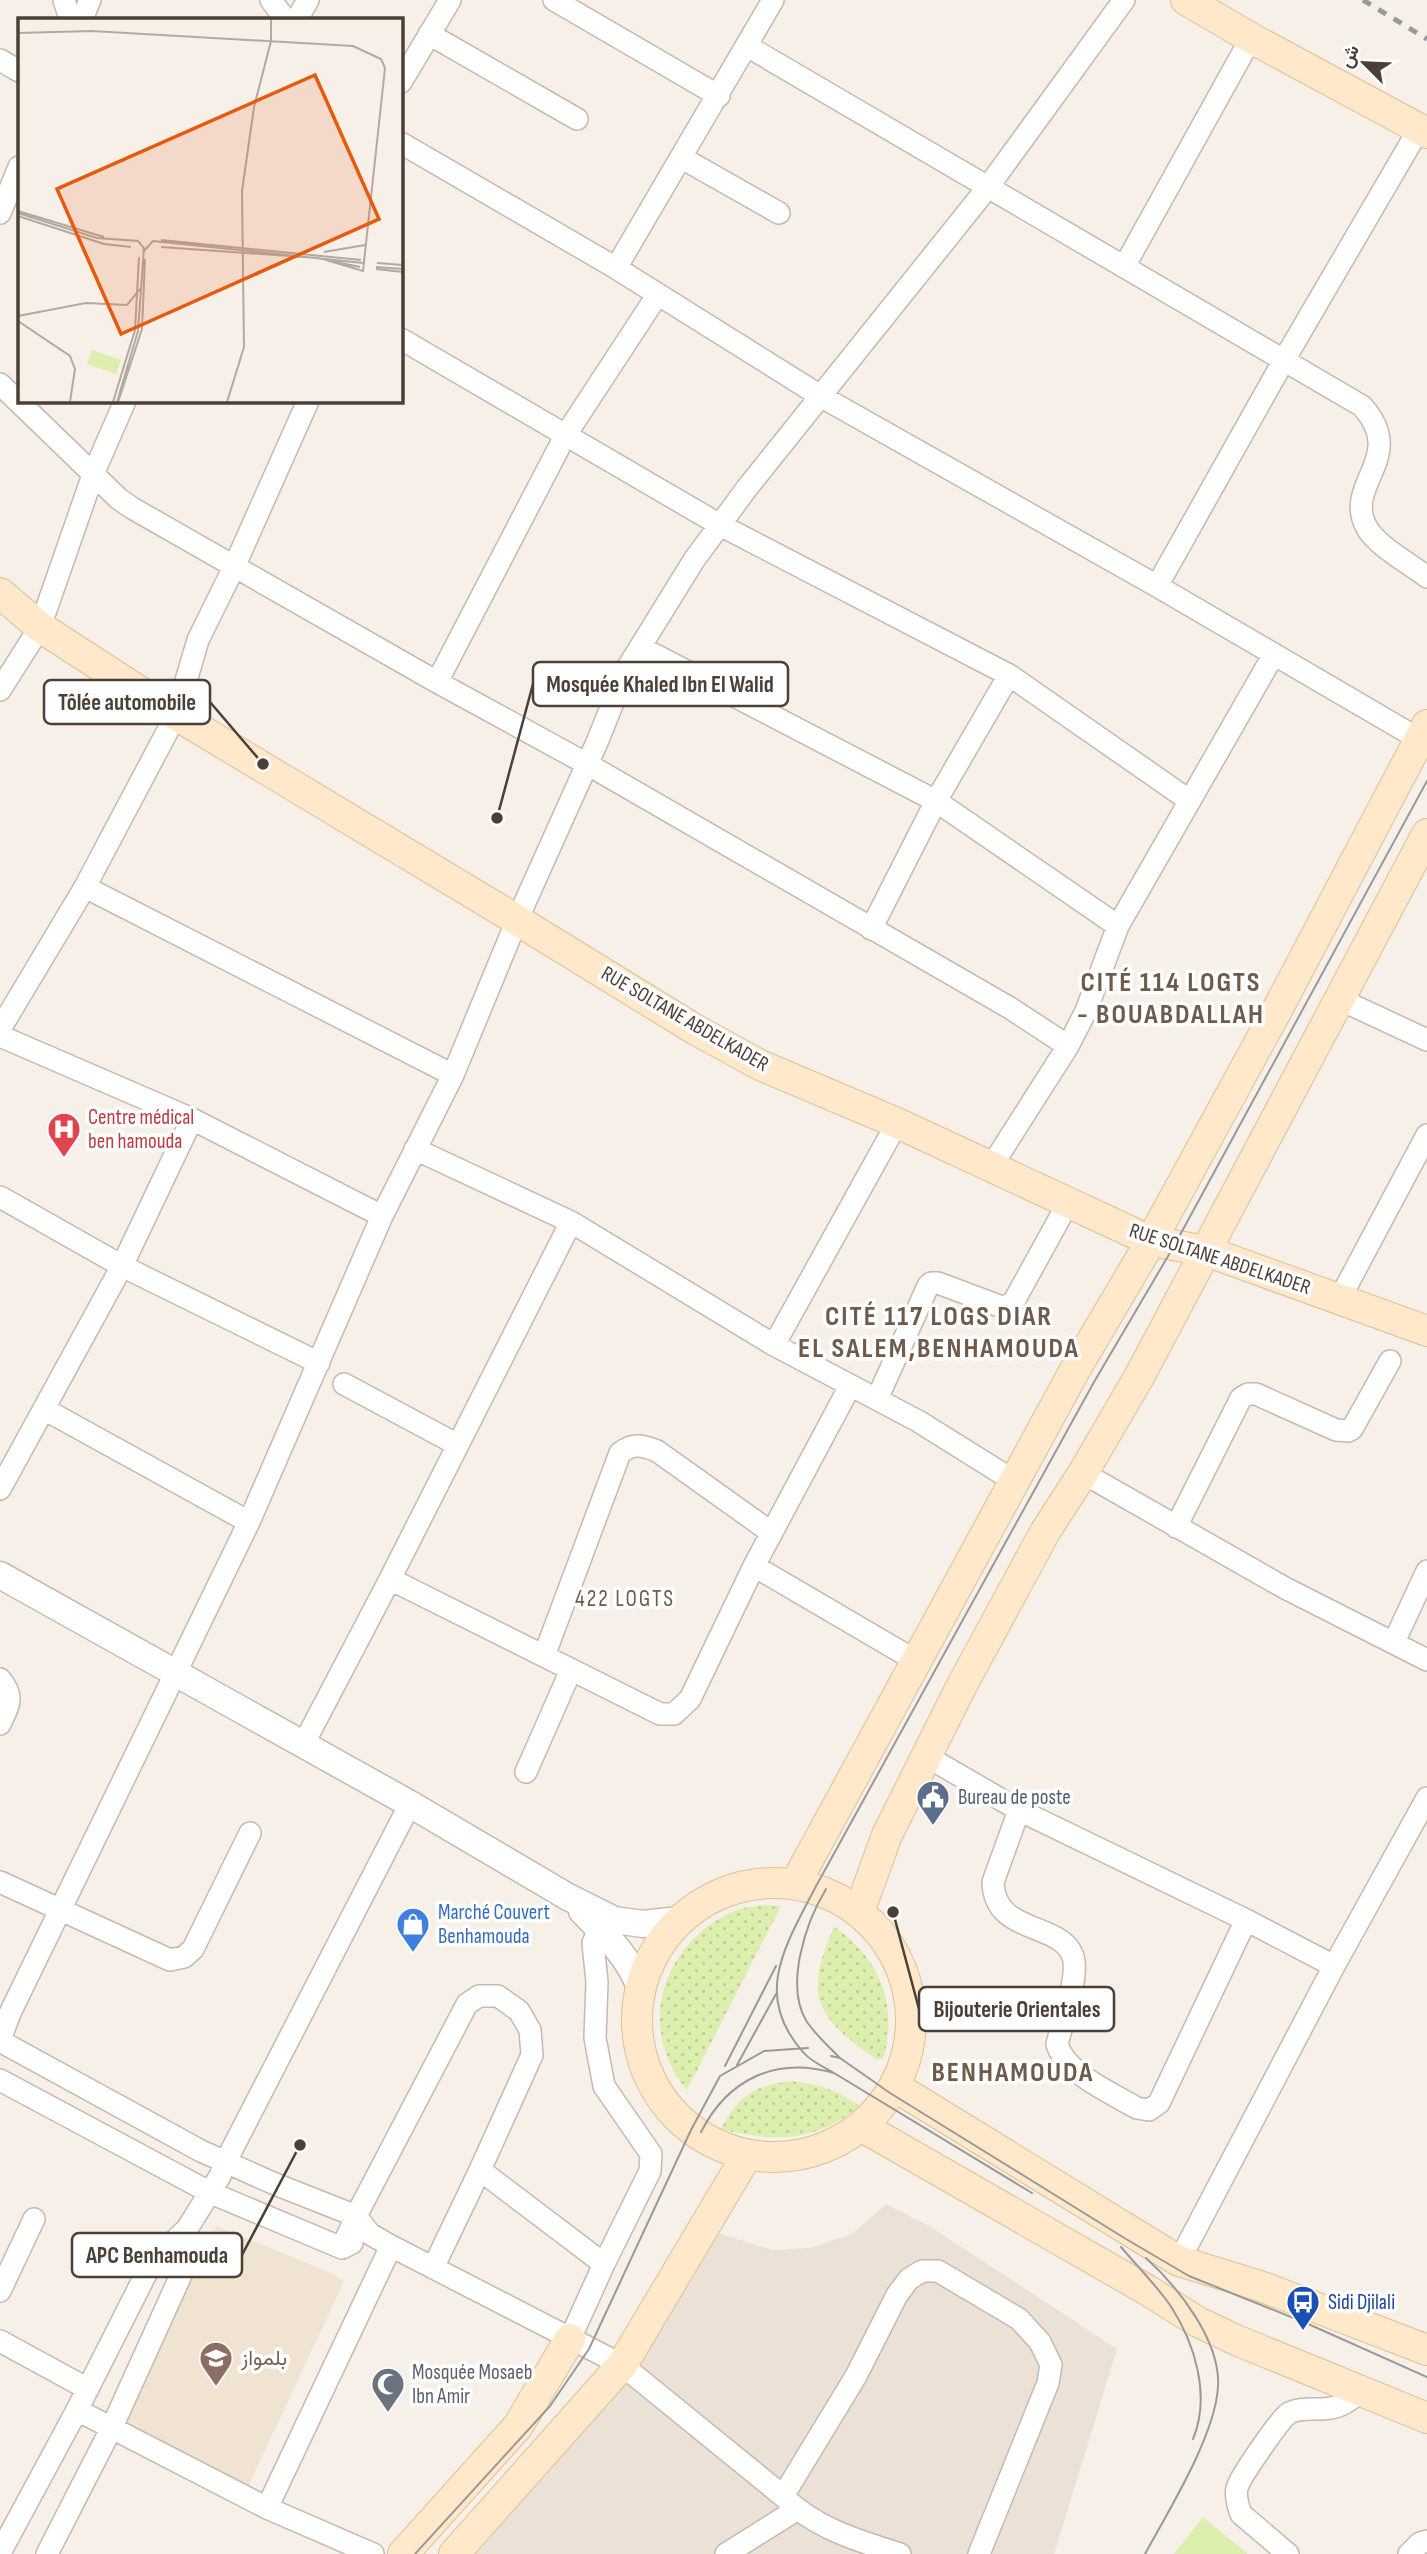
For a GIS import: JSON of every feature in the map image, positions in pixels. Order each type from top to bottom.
[{"type":"main road","points":[[1186,0],[1423,131]]},
{"type":"main road","name":"RUE SOLTANE ABDELKADER","points":[[0,593],[40,627],[176,715],[696,1030],[760,1065],[897,1123],[1151,1241],[1206,1251],[1427,1331]]},
{"type":"main road","points":[[796,1884],[820,1835],[918,1662],[1076,1368],[1151,1241],[1277,1010],[1423,732]]},
{"type":"main road","points":[[859,1912],[878,1856],[961,1687],[1039,1544],[1139,1377],[1427,834]]},
{"type":"main road","points":[[754,1884],[796,1884],[824,1892],[859,1912],[886,1940],[903,1974],[911,2012],[908,2050],[894,2086],[883,2103],[861,2126],[826,2147],[787,2157],[747,2155],[722,2148],[691,2130],[668,2108],[650,2081],[640,2052],[636,2020],[640,1988],[655,1951],[679,1920],[714,1896],[754,1884]]},
{"type":"main road","points":[[894,2086],[1179,2261],[1263,2287],[1427,2350]]},
{"type":"main road","points":[[861,2126],[1198,2322],[1427,2418]]},
{"type":"main road","points":[[461,2551],[622,2365],[747,2155]]},
{"type":"main road","points":[[403,2554],[518,2426],[570,2339]]},
{"type":"street","points":[[64,0],[70,18]]},
{"type":"street","points":[[82,18],[90,0]]},
{"type":"street","points":[[271,0],[284,18]]},
{"type":"street","points":[[298,18],[308,0]]},
{"type":"street","points":[[402,80],[450,0]]},
{"type":"street","points":[[554,0],[719,96]]},
{"type":"street","points":[[616,268],[773,0]]},
{"type":"street","points":[[900,2554],[824,2526],[790,2503],[622,2365],[391,2246],[370,2234],[356,2216],[275,2184],[171,2135],[0,2040],[6,2008],[61,1911],[249,1522],[382,1216],[453,1075],[625,670],[694,560],[747,488],[988,187],[1124,0]]},
{"type":"street","points":[[429,34],[577,119]]},
{"type":"street","points":[[1124,267],[1251,38]]},
{"type":"street","points":[[747,46],[1362,406],[1375,420],[1380,438],[1378,459],[1364,491],[1361,511],[1367,529],[1380,542],[1427,576]]},
{"type":"street","points":[[0,60],[18,70]]},
{"type":"street","points":[[1157,586],[1284,360],[1423,131]]},
{"type":"street","points":[[403,150],[616,268],[822,397],[1274,654],[1423,732]]},
{"type":"street","points":[[682,158],[779,213]]},
{"type":"street","points":[[0,213],[18,169]]},
{"type":"street","points":[[437,682],[565,436],[658,294]]},
{"type":"street","points":[[402,340],[720,525],[1009,675],[1190,801]]},
{"type":"street","points":[[0,384],[18,401]]},
{"type":"street","points":[[19,402],[119,499],[132,508],[587,764],[1010,1008],[1068,1046]]},
{"type":"street","points":[[0,690],[40,627],[94,472],[125,402]]},
{"type":"street","points":[[0,1029],[85,887],[176,715],[198,640],[234,567],[308,402]]},
{"type":"street","points":[[640,647],[936,801],[1118,926]]},
{"type":"street","points":[[991,1167],[1068,1046],[1086,1011],[1118,926],[1274,654]]},
{"type":"street","points":[[871,929],[936,801],[1009,675]]},
{"type":"street","points":[[85,887],[453,1075]]},
{"type":"street","points":[[1339,999],[1427,1040]]},
{"type":"street","points":[[0,1036],[192,1119],[382,1216]]},
{"type":"street","points":[[0,1489],[122,1266],[192,1119]]},
{"type":"street","points":[[774,1345],[897,1123]]},
{"type":"street","points":[[1339,1300],[1427,1135]]},
{"type":"street","points":[[415,1149],[571,1222],[774,1345],[918,1421],[1014,1481]]},
{"type":"street","points":[[0,1197],[122,1266],[319,1363]]},
{"type":"street","points":[[877,1399],[928,1286],[938,1283],[1002,1307],[1008,1306],[1013,1303],[1068,1203]]},
{"type":"street","points":[[303,1745],[571,1222]]},
{"type":"street","points":[[1176,1527],[1241,1398],[1256,1394],[1336,1430],[1348,1432],[1390,1361]]},
{"type":"street","points":[[344,1384],[458,1445]]},
{"type":"street","points":[[390,1579],[660,1714],[674,1713],[690,1699],[754,1566],[850,1386]]},
{"type":"street","points":[[44,1409],[249,1522]]},
{"type":"street","points":[[544,1656],[620,1453],[628,1446],[642,1445],[657,1451],[772,1533]]},
{"type":"street","points":[[1083,1473],[1285,1588],[1427,1660]]},
{"type":"street","points":[[754,1566],[918,1662]]},
{"type":"street","points":[[1394,1642],[1427,1571]]},
{"type":"street","points":[[0,1575],[410,1804],[568,1897],[614,1920],[643,1924],[679,1920]]},
{"type":"street","points":[[526,1772],[571,1670]]},
{"type":"street","points":[[0,1679],[7,1689],[10,1702],[0,1724]]},
{"type":"street","points":[[926,1756],[1019,1810],[1246,1920],[1334,1966]]},
{"type":"street","points":[[1179,2261],[1334,1966],[1427,1798]]},
{"type":"street","points":[[3,2552],[152,2262],[187,2229],[211,2193],[410,1804]]},
{"type":"street","points":[[1019,1810],[992,1882],[993,1894],[998,1905],[1011,1917],[1064,1943],[1073,1955],[1074,1975],[1057,2044],[1060,2055],[1071,2068],[1137,2108],[1149,2110],[1159,2103],[1246,1920]]},
{"type":"street","points":[[0,1882],[170,1959],[184,1957],[193,1949],[250,1833]]},
{"type":"street","points":[[568,1897],[622,1952],[634,1971],[640,1988]]},
{"type":"street","points":[[570,2339],[650,2171],[651,2154],[604,2086],[596,2038],[597,1982],[593,1943],[599,1929]]},
{"type":"street","points":[[342,2248],[356,2216],[467,2004],[479,1996],[498,1996],[519,2011],[530,2030],[532,2055],[433,2268]]},
{"type":"street","points":[[0,2080],[211,2193],[342,2248],[370,2234]]},
{"type":"street","points":[[480,2170],[604,2264]]},
{"type":"street","points":[[0,2291],[34,2219]]},
{"type":"street","points":[[47,2554],[112,2427],[181,2275],[187,2229]]},
{"type":"street","points":[[267,2508],[391,2246]]},
{"type":"street","points":[[726,2554],[790,2503],[897,2295],[909,2279],[922,2271],[938,2271],[1019,2319],[1040,2342],[1051,2365],[1048,2383],[979,2554]]},
{"type":"street","points":[[3,2350],[88,2389]]},
{"type":"street","points":[[1288,2554],[1241,2514],[1237,2506],[1237,2488],[1244,2473],[1287,2414],[1303,2408],[1338,2406],[1364,2391]]},
{"type":"street","points":[[77,2410],[267,2508],[373,2554]]},
{"type":"street","points":[[1409,2554],[1420,2543],[1427,2541]]},
{"type":"shaded area","points":[[886,2204],[931,2227],[1117,2349],[1054,2554],[474,2554],[627,2379],[718,2233],[772,2250],[810,2248],[852,2234]]},
{"type":"shaded area","name":"بلمواز","points":[[217,2226],[333,2274],[344,2282],[245,2493],[117,2427]]},
{"type":"green space","points":[[763,1905],[781,1906],[687,2090],[671,2066],[662,2041],[660,2015],[664,1990],[673,1966],[688,1945],[708,1926],[736,1910]]},
{"type":"green space","points":[[834,1927],[863,1953],[882,1984],[888,2018],[888,2037],[884,2057],[878,2060],[841,2031],[821,2004],[819,1972]]},
{"type":"green space","points":[[791,2081],[827,2089],[860,2106],[827,2127],[794,2136],[759,2136],[721,2129],[734,2108],[748,2094],[767,2086]]},
{"type":"green space","points":[[1203,2517],[1248,2554],[1174,2554]]},
{"type":"tram line","points":[[834,2073],[803,2052],[788,2031],[779,2010],[779,1970],[794,1930],[1094,1382],[1174,1246],[1427,781]]},
{"type":"tram line","points":[[826,1889],[805,1936],[800,1954],[797,1991],[807,2022],[840,2058]]},
{"type":"tram line","points":[[725,2066],[776,1966]]},
{"type":"tram line","points":[[737,2065],[776,1994]]},
{"type":"tram line","points":[[415,2554],[550,2406],[589,2349],[691,2130],[720,2076],[764,2051],[808,2048]]},
{"type":"tram line","points":[[831,2056],[840,2058],[890,2093],[1189,2276],[1306,2323],[1427,2377]]},
{"type":"tram line","points":[[701,2132],[725,2098],[756,2076],[774,2070],[813,2068],[834,2073],[1032,2193]]},
{"type":"tram line","points":[[1121,2247],[1170,2305],[1187,2336],[1198,2370],[1201,2405],[1193,2439]]},
{"type":"tram line","points":[[1145,2554],[1200,2450],[1209,2428],[1218,2387],[1213,2352],[1195,2316],[1184,2299],[1146,2258]]},
{"type":"railway","points":[[1363,0],[1427,39]]},
{"type":"place","name":"Tôlée automobile","points":[[263,764]]},
{"type":"place","name":"Mosquée Khaled Ibn El Walid","points":[[497,818]]},
{"type":"place","name":"Centre médical ben hamouda","points":[[64,1159]]},
{"type":"place","name":"Bureau de poste","points":[[933,1827]]},
{"type":"place","name":"Bijouterie Orientales","points":[[893,1912]]},
{"type":"place","name":"Marché Couvert Benhamouda","points":[[413,1954]]},
{"type":"place","name":"APC Benhamouda","points":[[300,2145]]},
{"type":"place","name":"Sidi Djilali","points":[[1303,2332]]},
{"type":"place","name":"بلمواز","points":[[216,2388]]},
{"type":"place","name":"Mosquée Mosaeb Ibn Amir","points":[[388,2414]]},
{"type":"district","name":"CITÉ 114 LOGTS - BOUABDALLAH","points":[[1171,998]]},
{"type":"district","name":"CITÉ 117 LOGS DIAR EL SALEM,BENHAMOUDA","points":[[939,1332]]},
{"type":"district","name":"422 LOGTS","points":[[625,1599]]},
{"type":"district","name":"BENHAMOUDA","points":[[1013,2072]]}]
